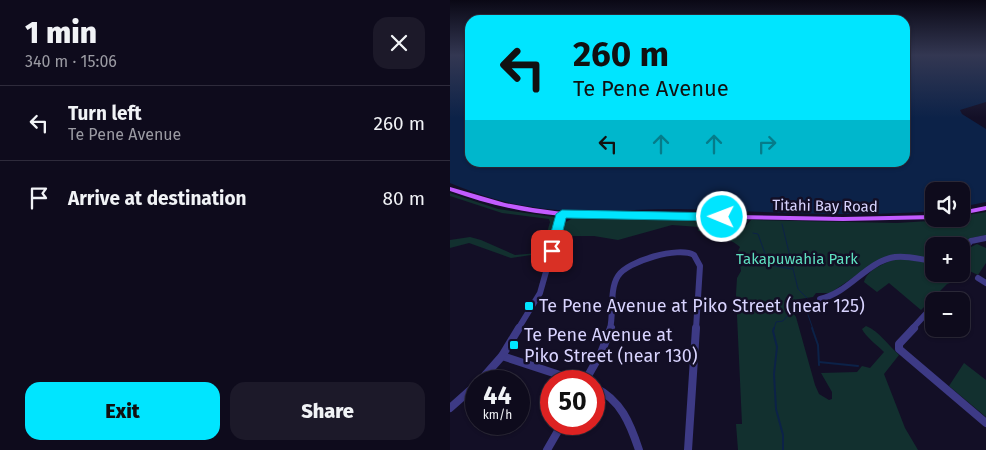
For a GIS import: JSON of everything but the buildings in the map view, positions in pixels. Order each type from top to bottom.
[{"type":"main road","name":"Titahi Bay Road","points":[[450,189],[502,206],[531,212],[562,214],[860,219],[925,216]]},
{"type":"main road","points":[[970,211],[986,208]]},
{"type":"street","points":[[490,370],[502,356],[540,292],[562,214]]},
{"type":"street","points":[[970,242],[986,238]]},
{"type":"street","points":[[591,370],[605,343],[610,328],[616,280],[622,270],[629,266],[675,252],[681,251],[692,254],[698,260],[700,266],[688,450]]},
{"type":"street","points":[[820,298],[833,296],[891,258],[904,257],[925,260]]},
{"type":"street","points":[[978,278],[986,283]]},
{"type":"street","points":[[925,315],[899,344],[899,349],[986,424]]},
{"type":"street","points":[[502,356],[545,370]]},
{"type":"street","points":[[605,393],[621,407],[631,427],[639,450]]},
{"type":"street","points":[[450,408],[465,395]]},
{"type":"street","points":[[547,450],[556,435]]},
{"type":"green space","points":[[450,193],[498,209],[554,217],[556,223],[549,250],[547,251],[553,226],[545,254],[541,254],[550,222],[549,219],[502,213],[450,196]]},
{"type":"green space","name":"Takapuwahia Park","points":[[986,212],[986,235],[970,239],[970,237],[925,237],[925,258],[904,254],[854,277],[830,293],[816,293],[813,297],[793,300],[793,313],[796,317],[815,385],[819,394],[829,400],[832,399],[832,392],[821,373],[857,372],[862,366],[870,368],[884,352],[864,332],[862,329],[866,326],[879,335],[899,355],[884,374],[905,428],[918,450],[738,450],[736,424],[742,424],[736,294],[737,278],[741,271],[738,251],[740,247],[721,236],[698,231],[699,227],[672,225],[618,240],[594,236],[561,236],[564,223],[573,218],[749,220],[737,233],[738,239],[738,234],[751,220],[897,223],[925,221],[925,227],[970,227],[970,215]]},
{"type":"green space","points":[[470,237],[515,255],[538,254],[511,258],[469,243],[450,248],[450,240]]},
{"type":"green space","points":[[977,244],[986,248],[986,263],[978,275],[970,271],[970,248]]},
{"type":"green space","points":[[901,258],[925,262],[925,282],[953,282],[947,284],[939,292],[925,292],[925,306],[921,310],[889,283],[877,292],[864,282],[874,269]]},
{"type":"green space","points":[[964,363],[986,380],[986,417],[949,386]]},
{"type":"water","points":[[450,76],[465,76],[465,167],[910,167],[910,76],[986,76],[986,102],[960,110],[962,114],[986,129],[986,202],[970,205],[970,182],[925,182],[925,212],[870,214],[677,209],[563,210],[526,206],[478,194],[450,183]]},
{"type":"waterway","points":[[782,224],[798,289],[807,298]]},
{"type":"waterway","points":[[753,233],[758,234],[769,265],[792,269]]},
{"type":"waterway","points":[[774,329],[776,322],[783,321],[788,315],[788,307],[795,300]]},
{"type":"waterway","points":[[809,303],[807,312],[813,329]]},
{"type":"waterway","points":[[774,328],[777,347],[774,374],[776,409],[783,435],[783,450]]},
{"type":"waterway","points":[[812,328],[818,345],[819,365]]},
{"type":"waterway","points":[[819,362],[858,366]]},
{"type":"place","name":"Te Pene Avenue at Piko Street (near 125)","points":[[529,306]]},
{"type":"place","name":"Te Pene Avenue at Piko Street (near 130)","points":[[514,345]]},
{"type":"route","points":[[552,251],[562,214],[722,217]]}]
